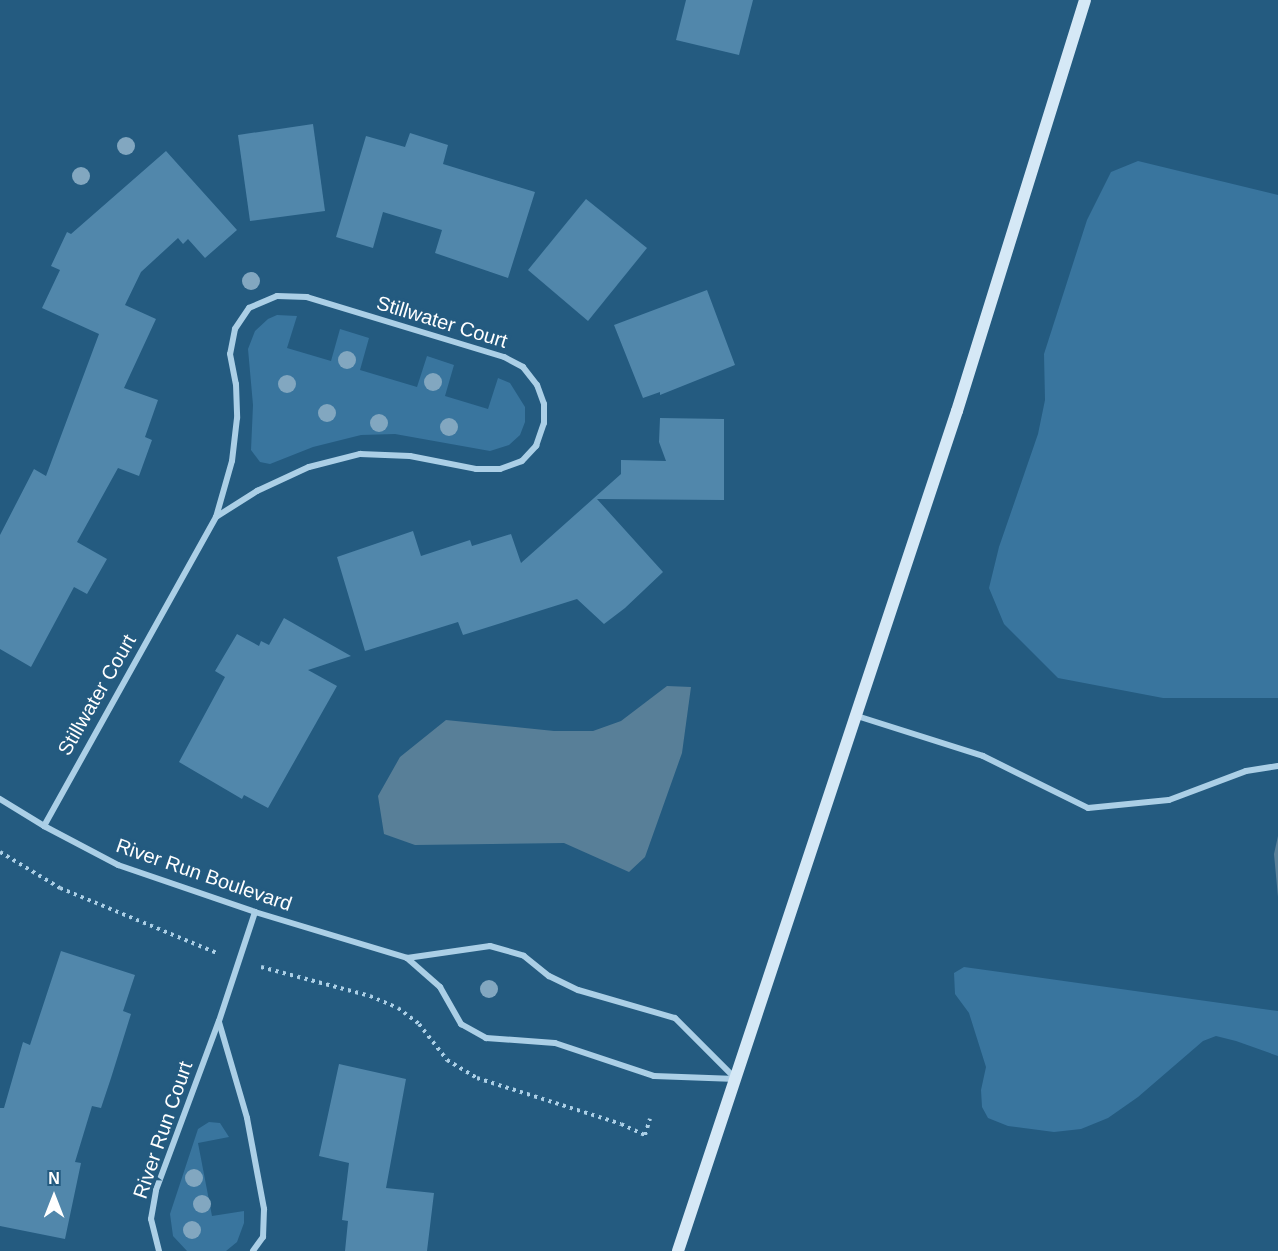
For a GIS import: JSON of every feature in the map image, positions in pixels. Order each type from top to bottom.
[{"type":"main road","points":[[678,1251],[957,411],[1085,0]]},
{"type":"street","name":"Stillwater Court","points":[[44,826],[216,518],[232,461],[237,418],[236,384],[230,354],[235,329],[249,308],[277,296],[307,297],[504,357],[523,367],[537,385],[544,404],[544,423],[536,446],[522,461],[500,469],[476,469],[410,456],[360,454],[309,467],[257,490],[216,518]]},
{"type":"street","points":[[856,716],[983,756],[1088,808],[1169,800],[1246,771],[1278,766]]},
{"type":"street","name":"River Run Boulevard","points":[[0,799],[44,826],[118,865],[255,912],[407,958],[440,987],[461,1024],[486,1038],[555,1043],[654,1076],[736,1079]]},
{"type":"street","name":"River Run Court","points":[[159,1251],[151,1218],[156,1190],[219,1021],[255,912]]},
{"type":"street","name":"River Run Boulevard","points":[[407,958],[490,946],[524,956],[549,976],[578,990],[675,1018],[736,1079]]},
{"type":"street","points":[[219,1021],[247,1118],[264,1209],[263,1237],[253,1251]]},
{"type":"path","points":[[0,852],[60,888],[211,951]]},
{"type":"path","points":[[267,969],[370,996],[398,1008],[419,1024],[447,1060],[477,1078],[621,1124],[645,1135],[650,1119]]},
{"type":"shaded area","points":[[1138,161],[1278,195],[1278,698],[1163,698],[1058,678],[1004,624],[989,588],[999,547],[1038,434],[1045,400],[1044,354],[1087,220],[1111,172]]},
{"type":"shaded area","points":[[277,315],[297,316],[287,348],[331,361],[340,329],[369,338],[360,370],[417,387],[427,356],[454,365],[445,396],[488,409],[498,378],[510,383],[525,407],[525,422],[520,435],[509,445],[490,451],[395,434],[361,435],[313,447],[270,464],[260,462],[251,450],[253,405],[248,349],[255,331],[268,319]]},
{"type":"shaded area","points":[[667,686],[691,687],[682,753],[645,857],[629,872],[564,843],[415,845],[384,834],[378,796],[400,757],[446,720],[554,731],[593,731],[621,721]]},
{"type":"shaded area","points":[[1278,836],[1278,897],[1274,854]]},
{"type":"shaded area","points":[[964,967],[1278,1011],[1278,1056],[1216,1036],[1203,1041],[1138,1097],[1108,1118],[1081,1129],[1054,1132],[1008,1126],[988,1118],[982,1107],[981,1090],[986,1067],[969,1013],[955,994],[954,973]]},
{"type":"shaded area","points":[[209,1122],[220,1123],[229,1137],[198,1143],[212,1216],[244,1211],[244,1223],[237,1242],[226,1251],[187,1251],[173,1236],[170,1214],[198,1129]]},
{"type":"building","points":[[686,0],[753,0],[739,55],[676,40]]},
{"type":"building","points":[[313,124],[325,211],[250,221],[238,135]]},
{"type":"building","points":[[410,133],[448,145],[443,164],[535,192],[508,278],[435,253],[442,230],[383,212],[373,248],[336,237],[366,136],[405,147]]},
{"type":"building","points":[[166,151],[237,230],[205,258],[188,239],[183,244],[178,238],[141,272],[125,305],[156,319],[124,388],[158,400],[145,437],[152,440],[139,476],[118,468],[77,542],[107,559],[87,594],[74,587],[31,667],[0,649],[0,535],[34,469],[46,476],[99,334],[42,308],[60,270],[51,266],[67,232],[71,234]]},
{"type":"building","points":[[586,199],[647,248],[588,321],[528,270]]},
{"type":"building","points":[[707,290],[735,365],[660,395],[660,392],[643,398],[614,325]]},
{"type":"building","points":[[660,418],[724,419],[724,500],[597,499],[663,572],[625,608],[604,624],[577,599],[463,635],[458,622],[365,651],[337,557],[413,531],[421,556],[470,540],[472,546],[511,534],[521,563],[621,474],[621,460],[666,461],[659,442]]},
{"type":"building","points":[[284,618],[351,656],[308,670],[337,686],[268,808],[244,795],[242,799],[179,762],[225,677],[215,671],[237,634],[259,646],[261,641],[269,645]]},
{"type":"building","points":[[61,951],[135,975],[123,1011],[131,1014],[111,1078],[101,1108],[92,1106],[75,1162],[81,1163],[65,1239],[0,1226],[0,1108],[4,1108],[23,1042],[30,1045]]},
{"type":"building","points":[[339,1064],[406,1079],[386,1188],[434,1193],[427,1251],[345,1251],[348,1221],[342,1220],[349,1163],[319,1156]]}]
